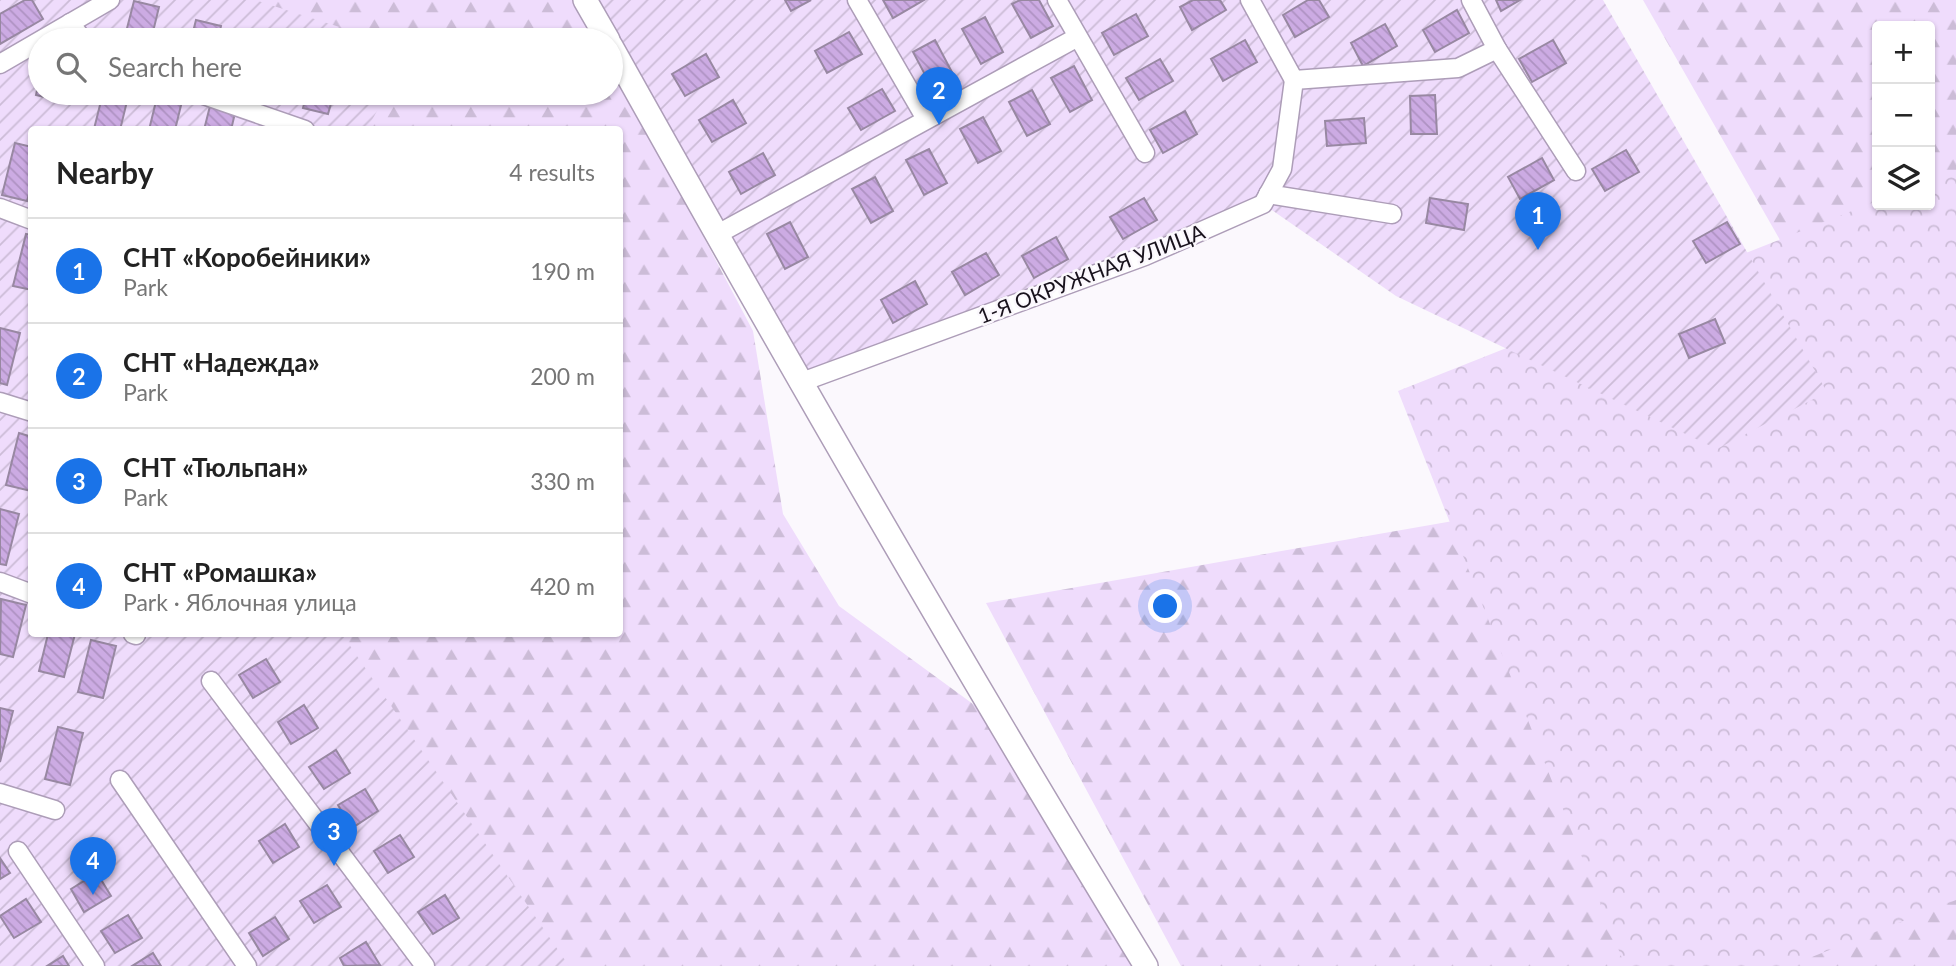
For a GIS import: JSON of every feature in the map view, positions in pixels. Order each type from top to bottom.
[{"type":"street","points":[[61,28],[110,0]]},
{"type":"street","points":[[585,0],[601,28]]},
{"type":"street","points":[[857,0],[926,119]]},
{"type":"street","points":[[1056,0],[1145,153]]},
{"type":"street","points":[[1250,0],[1294,80],[1458,68],[1497,49]]},
{"type":"street","points":[[1471,0],[1497,49],[1576,171]]},
{"type":"street","points":[[70,23],[74,28]]},
{"type":"street","points":[[716,235],[1076,38]]},
{"type":"street","points":[[0,64],[28,48]]},
{"type":"street","points":[[623,68],[799,383],[959,657],[1146,966]]},
{"type":"street","name":"1-Я ОКРУЖНАЯ УЛИЦА","points":[[799,383],[1145,256],[1264,204],[1282,169],[1294,80]]},
{"type":"street","points":[[233,105],[293,126]]},
{"type":"street","points":[[1268,194],[1392,214]]},
{"type":"street","points":[[0,208],[28,218]]},
{"type":"street","points":[[0,402],[28,411]]},
{"type":"street","points":[[0,582],[28,592]]},
{"type":"street","points":[[211,681],[425,966]]},
{"type":"street","points":[[120,780],[247,966]]},
{"type":"street","points":[[0,793],[55,810]]},
{"type":"street","points":[[18,851],[94,966]]},
{"type":"green space","points":[[0,0],[255,0],[342,28],[28,28],[28,105],[380,105],[369,126],[28,126],[28,637],[344,637],[569,966],[0,966]]},
{"type":"green space","points":[[191,0],[577,0],[592,28],[289,28]]},
{"type":"green space","points":[[585,0],[1603,0],[1827,392],[1717,449],[1396,296],[1263,204],[799,383],[623,68],[623,28],[601,28]]},
{"type":"green space","points":[[1643,0],[1956,0],[1956,966],[1181,966],[986,603],[1692,479],[1873,403]]},
{"type":"green space","points":[[623,84],[753,331],[783,514],[839,606],[988,715],[1132,966],[537,966],[303,637],[623,637],[623,126],[333,126],[341,105],[623,105]]},
{"type":"green space","points":[[1956,170],[1956,900],[1789,966],[1625,966],[1398,391],[1872,203],[1872,210],[1935,210],[1935,178]]},
{"type":"building","points":[[25,0],[32,0],[43,19],[0,44],[0,14]]},
{"type":"building","points":[[785,0],[811,0],[791,11]]},
{"type":"building","points":[[883,0],[924,0],[893,18]]},
{"type":"building","points":[[1020,0],[1039,0],[1053,26],[1031,38],[1012,4]]},
{"type":"building","points":[[1193,0],[1220,0],[1226,10],[1192,30],[1180,7]]},
{"type":"building","points":[[1308,0],[1319,0],[1329,17],[1295,37],[1283,15]]},
{"type":"building","points":[[1496,0],[1520,0],[1501,11]]},
{"type":"building","points":[[134,1],[159,7],[154,28],[127,28]]},
{"type":"building","points":[[1457,10],[1469,33],[1435,52],[1423,30]]},
{"type":"building","points":[[1136,14],[1148,36],[1114,55],[1102,33]]},
{"type":"building","points":[[985,17],[1003,52],[981,64],[962,29]]},
{"type":"building","points":[[196,20],[221,26],[221,28],[194,28]]},
{"type":"building","points":[[1385,24],[1397,46],[1363,66],[1351,43]]},
{"type":"building","points":[[849,32],[862,54],[827,73],[815,51]]},
{"type":"building","points":[[935,40],[953,74],[931,86],[913,52]]},
{"type":"building","points":[[1245,40],[1257,62],[1223,81],[1211,59]]},
{"type":"building","points":[[1553,40],[1566,63],[1532,82],[1519,59]]},
{"type":"building","points":[[706,54],[719,77],[685,96],[672,74]]},
{"type":"building","points":[[1160,59],[1173,81],[1139,100],[1126,78]]},
{"type":"building","points":[[1074,66],[1092,100],[1070,112],[1051,78]]},
{"type":"building","points":[[882,89],[895,111],[861,130],[848,108]]},
{"type":"building","points":[[1032,90],[1050,124],[1027,136],[1009,102]]},
{"type":"building","points":[[1435,95],[1437,134],[1411,134],[1410,96]]},
{"type":"building","points":[[733,100],[746,123],[712,142],[699,120]]},
{"type":"building","points":[[100,105],[126,105],[121,126],[95,126]]},
{"type":"building","points":[[155,105],[181,105],[176,126],[150,126]]},
{"type":"building","points":[[304,105],[331,105],[328,114],[303,108]]},
{"type":"building","points":[[210,106],[235,113],[232,126],[205,126]]},
{"type":"building","points":[[1185,111],[1197,134],[1163,153],[1150,130]]},
{"type":"building","points":[[983,117],[1001,151],[978,163],[960,129]]},
{"type":"building","points":[[1364,118],[1366,143],[1327,146],[1325,121]]},
{"type":"building","points":[[15,143],[28,146],[27,201],[2,195]]},
{"type":"building","points":[[929,149],[947,183],[924,195],[906,160]]},
{"type":"building","points":[[1626,150],[1639,172],[1605,191],[1592,169]]},
{"type":"building","points":[[763,153],[775,175],[741,194],[729,172]]},
{"type":"building","points":[[1542,158],[1554,180],[1520,199],[1508,177]]},
{"type":"building","points":[[875,177],[893,211],[871,223],[852,189]]},
{"type":"building","points":[[1144,198],[1157,220],[1123,239],[1110,217]]},
{"type":"building","points":[[1430,198],[1468,204],[1464,230],[1426,223]]},
{"type":"building","points":[[790,222],[808,257],[785,269],[767,234]]},
{"type":"building","points":[[1727,222],[1740,244],[1706,263],[1693,241]]},
{"type":"building","points":[[26,234],[28,234],[28,289],[13,286]]},
{"type":"building","points":[[1056,237],[1068,259],[1034,278],[1022,256]]},
{"type":"building","points":[[986,253],[999,275],[965,295],[952,272]]},
{"type":"building","points":[[915,281],[927,304],[893,323],[881,300]]},
{"type":"building","points":[[1715,319],[1725,343],[1689,358],[1679,334]]},
{"type":"building","points":[[0,328],[20,333],[7,385],[0,383]]},
{"type":"building","points":[[19,433],[28,436],[28,490],[6,485]]},
{"type":"building","points":[[0,509],[19,514],[6,565],[0,564]]},
{"type":"building","points":[[1,599],[26,605],[13,657],[0,654]]},
{"type":"building","points":[[47,637],[74,637],[64,677],[39,671]]},
{"type":"building","points":[[91,640],[116,646],[103,698],[78,692]]},
{"type":"building","points":[[266,659],[280,682],[253,698],[239,675]]},
{"type":"building","points":[[304,705],[318,728],[291,744],[278,722]]},
{"type":"building","points":[[0,708],[13,711],[0,762]]},
{"type":"building","points":[[58,727],[83,733],[70,785],[45,779]]},
{"type":"building","points":[[336,750],[350,773],[324,789],[309,767]]},
{"type":"building","points":[[365,789],[378,811],[352,828],[338,805]]},
{"type":"building","points":[[285,824],[299,847],[273,863],[259,841]]},
{"type":"building","points":[[400,835],[414,857],[388,873],[374,851]]},
{"type":"building","points":[[0,858],[10,873],[0,879]]},
{"type":"building","points":[[97,873],[111,896],[84,912],[71,889]]},
{"type":"building","points":[[327,885],[341,907],[314,923],[300,901]]},
{"type":"building","points":[[445,895],[459,918],[433,934],[418,912]]},
{"type":"building","points":[[26,899],[41,922],[14,938],[0,916]]},
{"type":"building","points":[[128,915],[142,938],[115,953],[101,931]]},
{"type":"building","points":[[275,917],[289,939],[263,956],[249,933]]},
{"type":"building","points":[[366,942],[380,965],[344,966],[340,958]]},
{"type":"building","points":[[153,953],[161,966],[132,966]]},
{"type":"building","points":[[63,956],[69,966],[47,966]]},
{"type":"place","name":"СНТ «Надежда»","points":[[939,125]]},
{"type":"place","name":"СНТ «Коробейники»","points":[[1538,250]]},
{"type":"place","name":"СНТ «Тюльпан»","points":[[334,866]]},
{"type":"place","name":"СНТ «Ромашка»","points":[[93,895]]}]
